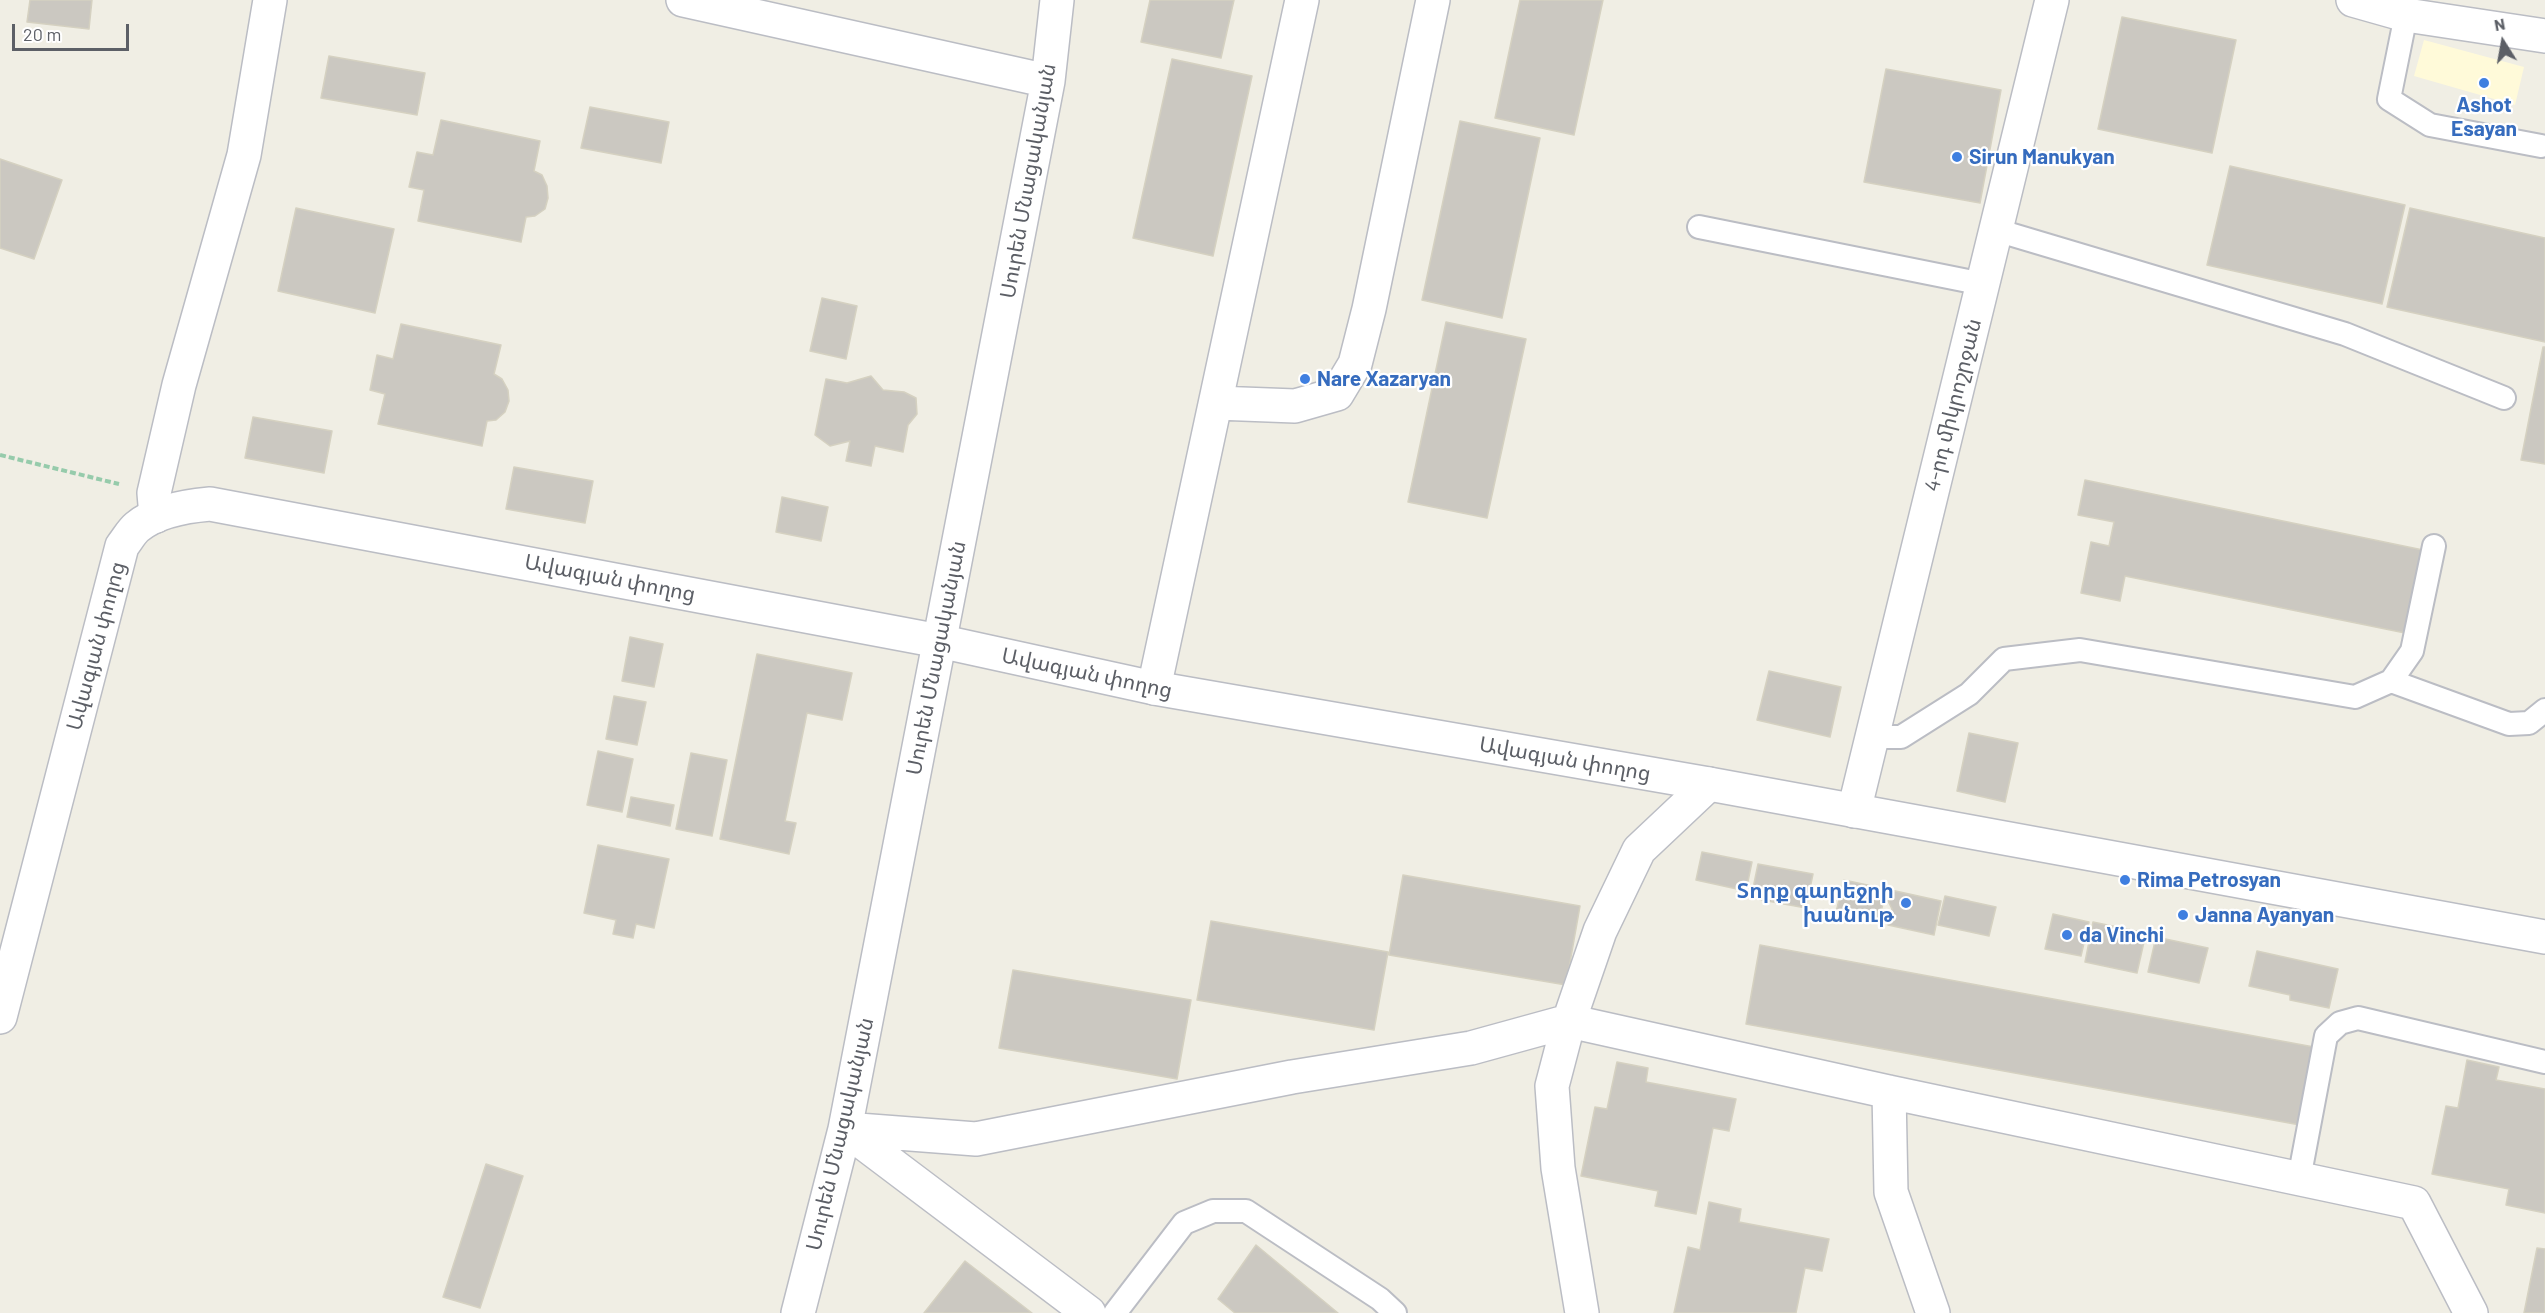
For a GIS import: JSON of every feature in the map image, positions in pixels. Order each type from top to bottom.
[{"type":"street","points":[[155,505],[179,385],[244,155],[270,0]]},
{"type":"street","points":[[682,0],[781,11],[1048,81]]},
{"type":"street","name":"Սուրեն Մնացականյան","points":[[798,1313],[845,1129],[1048,81],[1057,0]]},
{"type":"street","points":[[1154,688],[1302,0]]},
{"type":"street","points":[[1216,403],[1295,406],[1337,394],[1355,364],[1369,309],[1433,0]]},
{"type":"street","name":"4-րդ միկրոշրջան","points":[[1854,811],[2052,0]]},
{"type":"street","points":[[2353,0],[2406,15],[2545,36]]},
{"type":"street","name":"Ավագյան փողոց","points":[[0,1017],[122,546],[155,505],[210,504],[939,641],[1154,688],[1709,784],[2545,937]]},
{"type":"street","points":[[1582,1313],[1558,1168],[1552,1086],[1569,1021],[1600,931],[1639,850],[1709,784]]},
{"type":"street","points":[[845,1129],[975,1139],[1292,1077],[1471,1048],[1569,1021],[1890,1092],[2414,1203],[2471,1313]]},
{"type":"street","points":[[1890,1092],[1891,1192],[1933,1313]]},
{"type":"street","points":[[845,1129],[1089,1313]]},
{"type":"lane","points":[[2406,15],[2389,99],[2430,125],[2541,146]]},
{"type":"lane","points":[[1700,227],[1983,284]]},
{"type":"lane","points":[[1996,230],[2345,334],[2505,398]]},
{"type":"lane","points":[[1872,737],[1901,738],[1969,694],[2004,659],[2080,650],[2355,697],[2391,681],[2412,651],[2434,546]]},
{"type":"lane","points":[[2391,681],[2509,724],[2529,723],[2545,710]]},
{"type":"lane","points":[[2299,1179],[2326,1036],[2340,1023],[2358,1018],[2545,1062]]},
{"type":"lane","points":[[1115,1313],[1184,1223],[1213,1211],[1246,1211],[1380,1299],[1395,1313]]},
{"type":"path","points":[[0,455],[155,505]]},
{"type":"shaded area","points":[[2424,40],[2524,67],[2515,105],[2414,76]]},
{"type":"building","points":[[30,0],[92,0],[89,29],[27,22]]},
{"type":"building","points":[[1150,0],[1234,0],[1221,58],[1141,42]]},
{"type":"building","points":[[1520,0],[1603,0],[1574,135],[1495,118]]},
{"type":"building","points":[[2122,17],[2236,40],[2212,153],[2098,129]]},
{"type":"building","points":[[329,56],[425,73],[417,115],[321,98]]},
{"type":"building","points":[[1172,59],[1252,76],[1213,256],[1133,238]]},
{"type":"building","points":[[1886,69],[2001,90],[1980,203],[1864,182]]},
{"type":"building","points":[[590,107],[669,122],[661,163],[581,148]]},
{"type":"building","points":[[441,120],[540,141],[534,171],[542,175],[547,186],[548,198],[545,209],[535,216],[526,217],[521,242],[418,221],[424,190],[409,187],[417,152],[433,155]]},
{"type":"building","points":[[1460,121],[1540,138],[1502,318],[1422,300]]},
{"type":"building","points":[[0,159],[62,180],[34,259],[0,248]]},
{"type":"building","points":[[2230,166],[2405,205],[2382,304],[2207,265]]},
{"type":"building","points":[[296,208],[394,229],[375,313],[278,291]]},
{"type":"building","points":[[2410,208],[2545,238],[2545,342],[2387,307]]},
{"type":"building","points":[[822,298],[857,306],[846,359],[810,351]]},
{"type":"building","points":[[1446,322],[1526,339],[1487,518],[1408,502]]},
{"type":"building","points":[[401,324],[501,345],[494,374],[502,379],[508,390],[509,401],[505,412],[496,420],[487,421],[482,446],[378,424],[385,394],[370,390],[377,355],[393,359]]},
{"type":"building","points":[[2543,347],[2545,347],[2545,464],[2521,460]]},
{"type":"building","points":[[871,376],[883,390],[904,392],[916,398],[917,414],[908,425],[903,452],[875,446],[871,466],[846,461],[850,441],[830,446],[815,435],[826,379],[847,383]]},
{"type":"building","points":[[253,417],[332,431],[324,473],[245,458]]},
{"type":"building","points":[[514,467],[593,481],[585,523],[506,509]]},
{"type":"building","points":[[2085,480],[2423,550],[2405,633],[2125,576],[2120,601],[2081,593],[2091,542],[2109,546],[2114,522],[2078,515]]},
{"type":"building","points":[[782,497],[828,507],[821,541],[776,532]]},
{"type":"building","points":[[630,637],[663,644],[654,687],[622,681]]},
{"type":"building","points":[[757,654],[852,673],[842,720],[807,713],[785,821],[796,823],[789,854],[720,839]]},
{"type":"building","points":[[1769,671],[1841,687],[1830,737],[1757,720]]},
{"type":"building","points":[[614,696],[646,702],[637,745],[606,739]]},
{"type":"building","points":[[1969,733],[2018,743],[2005,802],[1957,791]]},
{"type":"building","points":[[598,751],[633,759],[622,812],[587,805]]},
{"type":"building","points":[[691,753],[727,760],[712,836],[676,829]]},
{"type":"building","points":[[631,797],[674,805],[670,826],[627,817]]},
{"type":"building","points":[[598,845],[669,859],[654,928],[636,924],[633,938],[613,934],[616,920],[584,913]]},
{"type":"building","points":[[1702,852],[1752,862],[1746,891],[1696,880]]},
{"type":"building","points":[[1758,864],[1813,874],[1806,908],[1751,898]]},
{"type":"building","points":[[1403,875],[1580,906],[1566,985],[1389,955]]},
{"type":"building","points":[[1844,880],[1886,889],[1879,922],[1836,912]]},
{"type":"building","points":[[1891,890],[1941,901],[1934,935],[1888,925],[1892,909],[1888,901]]},
{"type":"building","points":[[1945,896],[1996,907],[1989,936],[1938,925]]},
{"type":"building","name":"da Vinchi","points":[[2053,914],[2089,922],[2081,956],[2045,949]]},
{"type":"building","points":[[1211,921],[1388,952],[1374,1030],[1197,1000]]},
{"type":"building","points":[[2093,922],[2146,933],[2137,973],[2085,962]]},
{"type":"building","points":[[2156,937],[2208,948],[2199,983],[2148,972]]},
{"type":"building","points":[[1760,945],[2314,1047],[2300,1125],[1746,1024]]},
{"type":"building","points":[[2257,951],[2338,969],[2329,1008],[2290,1000],[2290,995],[2249,986]]},
{"type":"building","points":[[1013,970],[1191,1000],[1177,1079],[999,1048]]},
{"type":"building","points":[[2467,1060],[2499,1067],[2496,1080],[2545,1089],[2545,1213],[2506,1205],[2509,1189],[2432,1174],[2446,1106],[2458,1108]]},
{"type":"building","points":[[1617,1062],[1648,1068],[1646,1082],[1736,1099],[1729,1131],[1713,1128],[1696,1214],[1655,1206],[1658,1191],[1581,1176],[1595,1107],[1607,1109]]},
{"type":"building","points":[[486,1164],[523,1176],[480,1308],[443,1297]]},
{"type":"building","points":[[1709,1202],[1741,1209],[1739,1222],[1829,1239],[1822,1271],[1805,1268],[1796,1313],[1674,1313],[1688,1247],[1700,1250]]},
{"type":"building","points":[[1256,1245],[1338,1313],[1235,1313],[1218,1299]]},
{"type":"building","points":[[2537,1248],[2545,1249],[2545,1313],[2524,1313]]},
{"type":"building","points":[[965,1261],[1032,1313],[924,1313]]},
{"type":"place","name":"Ashot Esayan","points":[[2484,83]]},
{"type":"place","name":"Sirun Manukyan","points":[[1957,157]]},
{"type":"place","name":"Nare Xazaryan","points":[[1305,379]]},
{"type":"place","name":"Rima Petrosyan","points":[[2125,880]]},
{"type":"place","name":"Տորք գարեջրի խանութ","points":[[1906,903]]},
{"type":"place","name":"Janna Ayanyan","points":[[2183,915]]},
{"type":"place","name":"da Vinchi","points":[[2067,935]]}]
